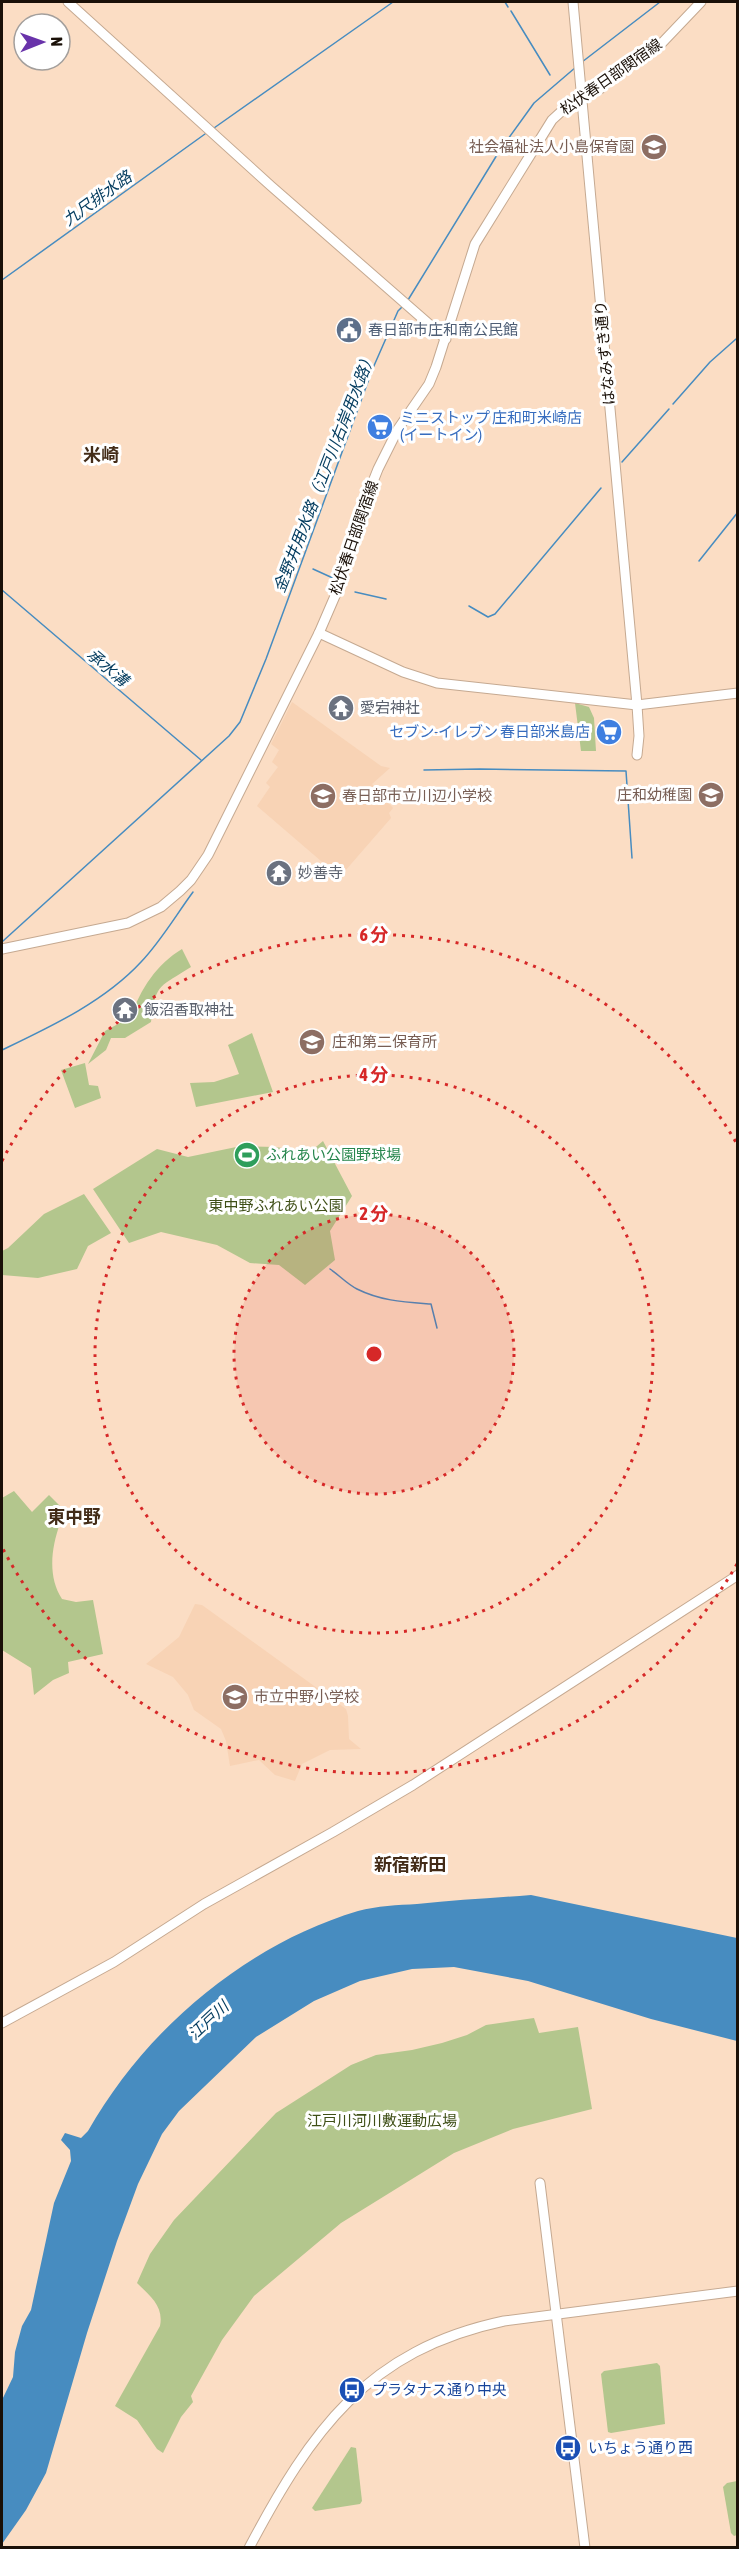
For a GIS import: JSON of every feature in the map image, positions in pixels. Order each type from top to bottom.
[{"type":"street","points":[[68,2],[446,339]]},
{"type":"street","name":"はなみずき通り","points":[[573,2],[637,705],[639,735],[637,755]]},
{"type":"street","name":"松伏春日部関宿線","points":[[2,949],[128,923],[160,907],[191,880],[208,855],[319,633],[335,596],[352,535],[370,487],[398,429],[429,384],[446,339],[475,244],[552,120],[564,109],[600,89],[632,59],[660,45],[701,2]]},
{"type":"street","points":[[319,633],[427,681],[637,705],[738,693]]},
{"type":"street","points":[[2,2023],[114,1962],[204,1904],[413,1785],[738,1575]]},
{"type":"street","points":[[540,2183],[585,2547]]},
{"type":"street","points":[[249,2547],[308,2447],[333,2415],[364,2386],[408,2356],[450,2336],[504,2321],[738,2291]]},
{"type":"shaded area","name":"春日部市立川辺小学校","points":[[292,702],[381,766],[390,768],[372,784],[393,808],[389,813],[391,818],[338,879],[321,861],[257,806],[270,787],[266,783],[278,767],[272,762],[279,750],[271,744]]},
{"type":"shaded area","points":[[195,1604],[202,1605],[346,1709],[349,1739],[361,1749],[330,1750],[302,1764],[295,1781],[275,1775],[259,1760],[230,1766],[226,1741],[221,1729],[194,1710],[188,1695],[173,1677],[146,1664],[179,1637]]},
{"type":"green space","points":[[575,703],[589,707],[594,718],[596,751],[581,751]]},
{"type":"green space","points":[[182,949],[191,967],[161,987],[155,1000],[151,1022],[125,1038],[111,1038],[106,1050],[88,1064],[105,1031],[131,1017],[150,978]]},
{"type":"green space","points":[[252,1033],[273,1092],[196,1107],[190,1083],[214,1082],[239,1074],[228,1045]]},
{"type":"green space","points":[[85,1063],[89,1085],[98,1086],[101,1098],[75,1108],[61,1070]]},
{"type":"green space","name":"東中野ふれあい公園","points":[[323,1141],[352,1196],[330,1231],[335,1260],[305,1285],[279,1265],[250,1263],[217,1245],[161,1232],[129,1243],[93,1189],[157,1149],[188,1157],[241,1146],[275,1147],[310,1152]]},
{"type":"green space","points":[[84,1194],[111,1233],[88,1246],[77,1269],[38,1278],[2,1275],[2,1251],[44,1214]]},
{"type":"green space","points":[[14,1491],[32,1512],[49,1495],[65,1511],[54,1544],[52,1567],[54,1578],[62,1599],[76,1602],[93,1600],[103,1654],[68,1662],[69,1673],[53,1680],[34,1695],[31,1668],[2,1650],[2,1498]]},
{"type":"green space","name":"江戸川河川敷運動広場","points":[[534,2018],[539,2033],[578,2027],[592,2109],[513,2129],[454,2153],[341,2223],[254,2296],[222,2340],[191,2396],[193,2402],[181,2417],[163,2453],[157,2449],[137,2420],[115,2406],[160,2326],[158,2307],[137,2283],[150,2254],[174,2220],[276,2113],[351,2065],[376,2055],[442,2043],[467,2035],[486,2025]]},
{"type":"green space","points":[[657,2363],[660,2366],[665,2424],[608,2432],[601,2374],[604,2371]]},
{"type":"green space","points":[[351,2447],[356,2448],[362,2501],[360,2504],[315,2511],[312,2508]]},
{"type":"green space","points":[[737,2481],[737,2535],[734,2536],[731,2533],[723,2487],[727,2483]]},
{"type":"water","name":"江戸川","points":[[531,1895],[737,1938],[737,2041],[651,2019],[528,1981],[454,1967],[412,1969],[360,1981],[314,2001],[256,2037],[179,2111],[162,2134],[138,2184],[117,2241],[46,2473],[26,2510],[2,2544],[2,2400],[13,2377],[15,2352],[22,2326],[31,2310],[54,2203],[71,2161],[70,2150],[61,2140],[65,2133],[81,2138],[139,2058],[169,2026],[202,1996],[238,1969],[276,1945],[316,1926],[365,1909]]},
{"type":"waterway","name":"九尺排水路","points":[[214,128],[393,2]]},
{"type":"waterway","points":[[505,2],[508,7]]},
{"type":"waterway","name":"金野井用水路（江戸川右岸用水路）","points":[[582,62],[660,2]]},
{"type":"waterway","points":[[511,11],[550,75]]},
{"type":"waterway","name":"金野井用水路（江戸川右岸用水路）","points":[[408,300],[500,150],[534,103],[576,67]]},
{"type":"waterway","name":"九尺排水路","points":[[2,280],[205,134]]},
{"type":"waterway","name":"金野井用水路（江戸川右岸用水路）","points":[[3,941],[229,736],[240,722],[266,659],[373,368],[398,311],[403,306]]},
{"type":"waterway","points":[[673,404],[710,362],[736,339]]},
{"type":"waterway","points":[[622,462],[669,409]]},
{"type":"waterway","points":[[469,606],[488,617],[495,614],[601,488]]},
{"type":"waterway","points":[[699,561],[738,512]]},
{"type":"waterway","points":[[313,569],[335,579]]},
{"type":"waterway","name":"承水溝","points":[[2,590],[201,760]]},
{"type":"waterway","points":[[355,592],[386,599]]},
{"type":"waterway","points":[[424,770],[626,771],[632,858]]},
{"type":"waterway","points":[[2,1050],[76,1012],[126,976],[155,945],[193,892]]},
{"type":"waterway","points":[[330,1269],[353,1287],[366,1293],[402,1302],[431,1304],[437,1328]]},
{"type":"place","name":"社会福祉法人小島保育園","points":[[654,147]]},
{"type":"place","name":"春日部市庄和南公民館","points":[[349,330]]},
{"type":"place","name":"ミニストップ 庄和町米崎店 (イートイン)","points":[[380,427]]},
{"type":"place","name":"愛宕神社","points":[[341,708]]},
{"type":"place","name":"セブン-イレブン 春日部米島店","points":[[609,732]]},
{"type":"place","name":"庄和幼稚園","points":[[711,795]]},
{"type":"place","name":"春日部市立川辺小学校","points":[[323,796]]},
{"type":"place","name":"妙善寺","points":[[279,873]]},
{"type":"place","name":"飯沼香取神社","points":[[125,1010]]},
{"type":"place","name":"庄和第二保育所","points":[[312,1042]]},
{"type":"place","name":"ふれあい公園野球場","points":[[247,1155]]},
{"type":"place","name":"市立中野小学校","points":[[235,1697]]},
{"type":"place","name":"プラタナス通り中央","points":[[352,2390]]},
{"type":"place","name":"いちょう通り西","points":[[568,2448]]},
{"type":"district","name":"米崎","points":[[101,455]]},
{"type":"district","name":"東中野","points":[[74,1517]]},
{"type":"district","name":"新宿新田","points":[[410,1865]]}]
